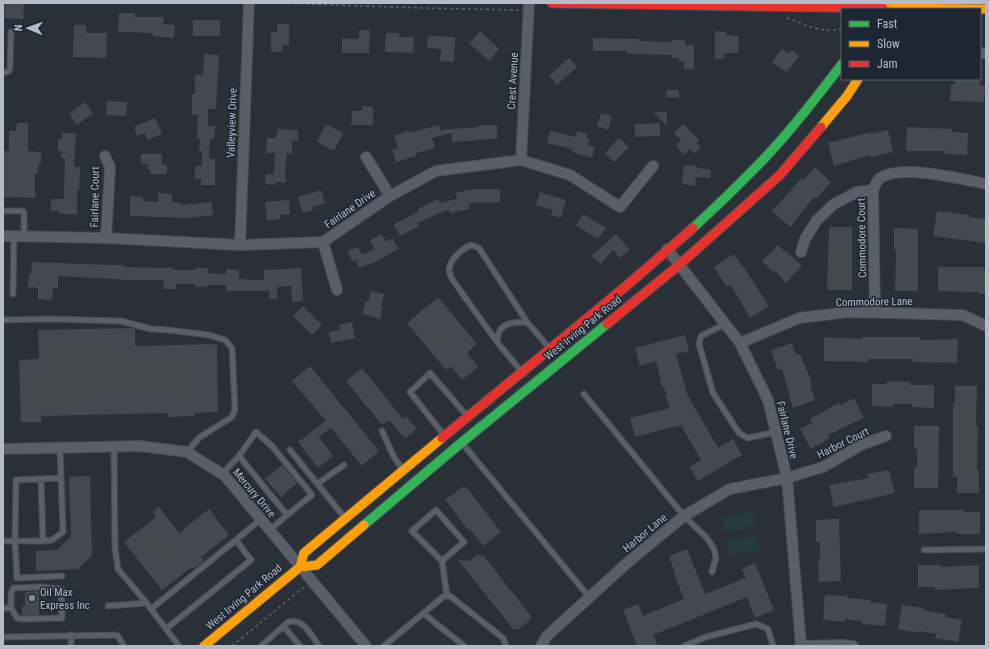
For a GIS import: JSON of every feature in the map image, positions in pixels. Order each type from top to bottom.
[{"type":"main road","points":[[552,3],[908,6],[944,8]]},
{"type":"main road","name":"West Irving Park Road","points":[[300,567],[304,553],[550,349],[723,200],[764,159],[801,117],[841,65]]},
{"type":"main road","name":"West Irving Park Road","points":[[204,646],[300,567],[317,565],[462,443],[679,265],[780,175],[847,96],[857,80]]},
{"type":"street","name":"Valleyview Drive","points":[[240,244],[249,3]]},
{"type":"street","name":"Crest Avenue","points":[[521,160],[529,3]]},
{"type":"street","name":"Fairlane Court","points":[[105,156],[110,166],[106,238]]},
{"type":"street","points":[[366,157],[390,196]]},
{"type":"street","name":"Fairlane Drive","points":[[3,236],[106,238],[240,244],[323,242],[390,196],[436,171],[521,160],[570,175],[620,207],[653,166]]},
{"type":"street","name":"Commodore Court","points":[[874,312],[873,190],[878,180],[887,174],[903,172],[931,173],[986,184]]},
{"type":"street","points":[[801,252],[805,238],[817,220],[834,204],[857,192],[873,190]]},
{"type":"street","points":[[323,242],[338,290]]},
{"type":"street","name":"Fairlane Drive","points":[[667,249],[740,343],[768,400],[787,478],[800,646]]},
{"type":"street","name":"Commodore Lane","points":[[740,343],[799,318],[849,312],[963,315],[986,326]]},
{"type":"street","name":"Harbor Court","points":[[787,478],[822,467],[863,444],[886,436]]},
{"type":"street","name":"Mercury Drive","points":[[3,449],[140,446],[187,452],[222,474],[366,646]]},
{"type":"street","name":"Harbor Lane","points":[[541,646],[547,636],[627,563],[684,516],[730,489],[787,478]]},
{"type":"street","points":[[800,646],[852,646]]},
{"type":"lane","points":[[3,73],[9,71],[10,68],[10,32]]},
{"type":"lane","points":[[3,211],[23,211],[24,213],[19,236],[13,294]]},
{"type":"lane","points":[[522,372],[497,342],[452,279],[449,271],[451,263],[463,249],[471,245],[479,248],[527,322],[550,349]]},
{"type":"lane","points":[[3,320],[52,319],[121,321],[151,329],[209,335],[225,340],[232,348],[235,409],[232,417],[200,437],[187,452]]},
{"type":"lane","points":[[497,342],[497,336],[501,328],[512,322],[527,322]]},
{"type":"lane","points":[[725,324],[701,336],[698,344],[713,393],[739,433],[748,438],[776,432]]},
{"type":"lane","points":[[445,436],[410,392],[430,372],[467,417]]},
{"type":"lane","points":[[584,394],[684,516],[707,538],[714,549],[716,558],[712,572]]},
{"type":"lane","points":[[382,431],[394,457],[403,471]]},
{"type":"lane","points":[[222,474],[239,456],[256,432],[272,446],[312,495],[270,530]]},
{"type":"lane","points":[[462,443],[590,598]]},
{"type":"lane","points":[[114,446],[115,548],[118,569],[147,603],[179,646]]},
{"type":"lane","points":[[3,542],[52,540],[63,532],[60,447]]},
{"type":"lane","points":[[290,450],[346,518]]},
{"type":"lane","points":[[239,456],[287,515]]},
{"type":"lane","points":[[317,484],[344,465]]},
{"type":"lane","points":[[61,478],[16,480],[15,541],[17,578],[62,576]]},
{"type":"lane","points":[[41,479],[43,541]]},
{"type":"lane","points":[[442,561],[464,542],[436,510],[412,531],[442,561],[446,596]]},
{"type":"lane","points":[[151,609],[261,519]]},
{"type":"lane","points":[[166,629],[251,560],[236,540]]},
{"type":"lane","points":[[924,550],[986,549]]},
{"type":"lane","points":[[41,587],[61,589],[62,618],[17,618],[11,608],[11,594],[13,588],[41,587]]},
{"type":"lane","points":[[384,646],[444,596],[450,596],[503,638],[506,646]]},
{"type":"lane","points":[[108,606],[147,603]]},
{"type":"lane","points":[[3,608],[11,608]]},
{"type":"lane","points":[[423,613],[464,646]]},
{"type":"lane","points":[[261,646],[288,622],[292,621],[302,623],[319,646]]},
{"type":"lane","points":[[684,646],[706,637],[756,624],[768,629],[773,646]]},
{"type":"lane","points":[[284,627],[300,646]]},
{"type":"lane","points":[[71,635],[71,646]]},
{"type":"lane","points":[[3,637],[117,635],[124,646]]},
{"type":"path","points":[[232,646],[312,581]]},
{"type":"green space","points":[[753,511],[755,526],[724,532],[722,517]]},
{"type":"green space","points":[[757,535],[760,550],[729,556],[726,541]]},
{"type":"building","points":[[5,3],[24,3],[23,19],[4,18]]},
{"type":"building","points":[[119,13],[135,13],[135,17],[164,17],[163,24],[175,25],[174,38],[153,36],[153,33],[118,32]]},
{"type":"building","points":[[193,20],[220,20],[220,36],[193,36]]},
{"type":"building","points":[[277,24],[289,24],[289,45],[282,45],[282,52],[271,52],[271,32],[277,32]]},
{"type":"building","points":[[74,25],[86,25],[86,33],[107,33],[106,58],[73,57]]},
{"type":"building","points":[[359,30],[370,30],[369,53],[342,53],[342,38],[359,39]]},
{"type":"building","points":[[480,31],[499,49],[489,61],[469,43]]},
{"type":"building","points":[[715,31],[726,32],[726,35],[739,36],[738,53],[724,53],[724,59],[715,59]]},
{"type":"building","points":[[386,33],[399,33],[399,37],[414,37],[413,53],[385,52]]},
{"type":"building","points":[[428,36],[455,37],[454,62],[440,61],[441,49],[427,48]]},
{"type":"building","points":[[593,38],[639,39],[639,41],[672,42],[672,40],[685,40],[685,45],[694,45],[694,69],[684,69],[684,61],[679,61],[679,58],[672,58],[672,55],[627,54],[627,51],[593,51]]},
{"type":"building","points":[[782,49],[788,53],[791,50],[799,56],[787,72],[772,62]]},
{"type":"building","points":[[204,54],[219,55],[216,109],[208,109],[208,126],[215,126],[214,139],[210,139],[209,159],[215,159],[215,185],[201,185],[201,179],[195,179],[195,166],[202,166],[202,151],[199,151],[200,139],[197,139],[198,115],[192,115],[192,94],[195,94],[195,75],[203,75]]},
{"type":"building","points":[[569,58],[577,67],[557,85],[549,76]]},
{"type":"building","points":[[955,80],[980,80],[980,85],[985,86],[984,102],[950,101],[951,84],[955,84]]},
{"type":"building","points":[[667,90],[679,90],[679,98],[666,97]]},
{"type":"building","points":[[107,101],[127,102],[126,116],[106,115]]},
{"type":"building","points":[[85,102],[93,113],[77,125],[69,114]]},
{"type":"building","points":[[362,106],[373,107],[373,125],[351,125],[352,111],[362,111]]},
{"type":"building","points":[[653,112],[667,112],[667,126]]},
{"type":"building","points":[[601,113],[612,116],[608,130],[597,126]]},
{"type":"building","points":[[155,118],[162,134],[147,140],[145,133],[137,136],[134,127]]},
{"type":"building","points":[[17,123],[28,123],[28,151],[41,152],[41,164],[39,164],[38,174],[35,174],[35,198],[3,197],[3,151],[9,151],[9,131],[16,131]]},
{"type":"building","points":[[660,123],[660,136],[635,137],[635,124]]},
{"type":"building","points":[[326,124],[343,133],[334,151],[317,142]]},
{"type":"building","points":[[683,124],[699,140],[697,143],[701,147],[695,153],[690,149],[685,155],[676,146],[681,140],[674,133]]},
{"type":"building","points":[[439,125],[440,130],[479,127],[479,125],[497,125],[497,139],[452,142],[451,133],[432,138],[435,148],[416,153],[416,156],[396,162],[392,150],[398,148],[394,136],[408,131],[409,133]]},
{"type":"building","points":[[907,127],[952,129],[951,132],[968,133],[967,155],[944,154],[945,151],[906,151]]},
{"type":"building","points":[[277,129],[298,130],[298,141],[292,140],[292,154],[287,153],[285,171],[286,183],[275,182],[275,185],[265,184],[266,174],[274,174],[275,153],[266,153],[267,138],[276,138]]},
{"type":"building","points":[[888,130],[893,152],[871,157],[870,155],[834,166],[828,143],[871,132],[871,134]]},
{"type":"building","points":[[550,131],[576,137],[578,131],[587,134],[586,138],[590,139],[588,145],[595,147],[592,158],[572,152],[572,149],[547,143]]},
{"type":"building","points":[[62,133],[76,133],[74,167],[80,167],[79,191],[77,190],[77,214],[59,214],[59,211],[51,211],[51,199],[64,199],[65,158],[61,158],[62,151],[58,151],[58,139],[62,139]]},
{"type":"building","points":[[619,138],[629,147],[614,162],[605,153]]},
{"type":"building","points":[[141,154],[162,154],[162,165],[167,165],[167,174],[150,174],[150,169],[147,169],[148,164],[141,164]]},
{"type":"building","points":[[684,165],[697,166],[697,168],[711,170],[710,178],[696,177],[695,186],[682,184]]},
{"type":"building","points":[[815,167],[831,182],[816,199],[814,197],[790,227],[772,211],[802,178],[804,180]]},
{"type":"building","points":[[474,189],[500,189],[500,202],[469,203],[470,209],[450,213],[449,209],[417,223],[419,226],[400,236],[393,225],[419,211],[418,209],[438,199],[440,203],[457,199],[455,193]]},
{"type":"building","points":[[321,190],[325,203],[312,207],[313,210],[303,213],[298,197]]},
{"type":"building","points":[[540,192],[566,200],[561,218],[551,215],[553,210],[536,205]]},
{"type":"building","points":[[158,193],[172,194],[172,202],[182,203],[182,205],[212,202],[213,215],[186,218],[130,216],[130,196],[143,197],[143,201],[158,202]]},
{"type":"building","points":[[289,200],[290,214],[280,215],[280,219],[267,220],[265,202]]},
{"type":"building","points":[[937,211],[969,215],[969,217],[986,219],[986,243],[933,236]]},
{"type":"building","points":[[583,214],[606,228],[598,239],[576,225]]},
{"type":"building","points":[[829,227],[852,227],[852,290],[827,290]]},
{"type":"building","points":[[894,228],[918,229],[918,291],[895,291],[896,250],[894,250]]},
{"type":"building","points":[[381,234],[386,242],[392,238],[398,249],[375,262],[359,268],[356,260],[352,261],[348,251],[358,247],[362,255],[375,249],[370,240]]},
{"type":"building","points":[[616,234],[630,250],[620,258],[613,250],[601,264],[592,256]]},
{"type":"building","points":[[778,245],[802,266],[786,283],[775,271],[773,272],[762,261]]},
{"type":"building","points":[[734,254],[769,306],[750,318],[730,284],[727,287],[714,267]]},
{"type":"building","points":[[32,262],[174,268],[173,270],[195,270],[195,268],[208,268],[208,273],[226,274],[226,269],[239,270],[239,279],[246,280],[264,280],[264,270],[301,268],[303,301],[292,302],[291,286],[277,287],[277,299],[269,299],[269,291],[226,291],[226,285],[207,285],[207,287],[195,287],[195,284],[176,284],[176,289],[163,289],[164,280],[130,280],[58,276],[58,288],[53,288],[52,300],[38,299],[38,288],[28,287]]},
{"type":"building","points":[[938,267],[984,267],[984,270],[986,270],[986,294],[978,294],[978,292],[938,291]]},
{"type":"building","points":[[371,291],[384,294],[380,319],[362,314],[366,301],[368,302]]},
{"type":"building","points":[[438,297],[477,344],[467,353],[478,367],[462,380],[451,366],[446,370],[407,323]]},
{"type":"building","points":[[303,306],[322,325],[312,335],[293,316]]},
{"type":"building","points":[[352,322],[355,338],[331,343],[329,332],[340,330],[339,325]]},
{"type":"building","points":[[135,329],[135,346],[217,344],[218,412],[194,413],[194,416],[168,417],[168,413],[41,416],[41,422],[21,422],[19,360],[39,359],[38,330]]},
{"type":"building","points":[[685,335],[689,351],[676,354],[687,394],[718,448],[733,439],[742,455],[698,481],[689,467],[701,460],[681,425],[635,437],[630,418],[670,408],[665,395],[667,394],[660,382],[656,361],[640,366],[635,348]]},
{"type":"building","points":[[824,337],[862,339],[862,337],[920,337],[920,340],[958,339],[957,363],[913,362],[913,359],[868,359],[868,362],[824,361]]},
{"type":"building","points":[[792,343],[796,355],[800,354],[810,378],[812,385],[810,386],[815,400],[793,408],[782,369],[778,370],[771,350]]},
{"type":"building","points":[[310,366],[379,451],[362,466],[331,428],[319,437],[333,456],[318,468],[298,442],[326,421],[292,381]]},
{"type":"building","points":[[362,368],[403,419],[406,416],[417,429],[405,439],[389,420],[382,425],[346,381]]},
{"type":"building","points":[[887,381],[910,382],[910,385],[934,385],[934,408],[912,407],[912,404],[893,404],[893,407],[872,406],[872,384],[887,384]]},
{"type":"building","points":[[955,386],[977,386],[976,426],[978,426],[977,470],[979,470],[979,493],[957,493],[957,477],[953,477],[953,403],[955,403]]},
{"type":"building","points":[[854,398],[863,418],[828,435],[830,438],[811,449],[800,429],[812,423],[810,419],[839,403],[840,405]]},
{"type":"building","points":[[914,426],[939,426],[938,488],[914,488],[914,467],[917,466],[917,449],[914,448]]},
{"type":"building","points":[[282,465],[297,483],[281,497],[265,479]]},
{"type":"building","points":[[889,470],[895,493],[834,507],[829,485],[869,478],[868,474]]},
{"type":"building","points":[[90,476],[92,555],[78,569],[36,571],[36,551],[57,550],[71,536],[69,477]]},
{"type":"building","points":[[464,486],[468,489],[501,532],[483,546],[469,528],[468,530],[445,500]]},
{"type":"building","points":[[159,507],[179,533],[209,509],[229,535],[201,557],[204,561],[193,569],[192,567],[162,590],[124,542],[156,517],[153,512]]},
{"type":"building","points":[[919,510],[963,510],[963,512],[980,512],[980,534],[957,534],[957,532],[919,534]]},
{"type":"building","points":[[839,519],[841,581],[819,582],[818,559],[820,559],[820,542],[816,542],[816,520]]},
{"type":"building","points":[[687,549],[705,594],[746,578],[742,569],[755,563],[774,610],[755,618],[747,597],[653,635],[658,646],[637,646],[623,610],[638,604],[643,616],[684,599],[669,556]]},
{"type":"building","points":[[477,555],[484,556],[531,616],[531,619],[519,629],[513,629],[458,560],[470,561]]},
{"type":"building","points":[[918,565],[941,565],[941,567],[979,565],[979,588],[935,590],[935,587],[918,587]]},
{"type":"building","name":"Oil Max Express Inc","points":[[39,591],[39,615],[22,615],[22,606],[25,606],[25,592]]},
{"type":"building","points":[[825,595],[847,596],[847,598],[870,600],[870,602],[887,604],[885,626],[862,624],[862,621],[845,619],[845,622],[823,620]]},
{"type":"building","points":[[902,605],[924,608],[923,610],[946,614],[945,617],[962,620],[958,642],[935,638],[936,634],[919,631],[918,633],[898,629]]},
{"type":"traffic: fast","points":[[693,228],[744,180],[773,149],[800,118],[841,65]]},
{"type":"traffic: fast","points":[[364,525],[461,443],[607,324]]},
{"type":"traffic: slow","points":[[981,9],[986,9]]},
{"type":"traffic: slow","points":[[821,127],[847,96],[857,80]]},
{"type":"traffic: slow","points":[[300,567],[304,553],[442,438]]},
{"type":"traffic: slow","points":[[204,646],[300,567],[317,565],[364,525]]},
{"type":"traffic: jam","points":[[552,3],[883,8]]},
{"type":"traffic: jam","points":[[607,324],[679,265],[780,175],[821,127]]},
{"type":"traffic: jam","points":[[442,438],[625,287],[693,228]]},
{"type":"place","name":"Oil Max Express Inc","points":[[32,598]]}]
